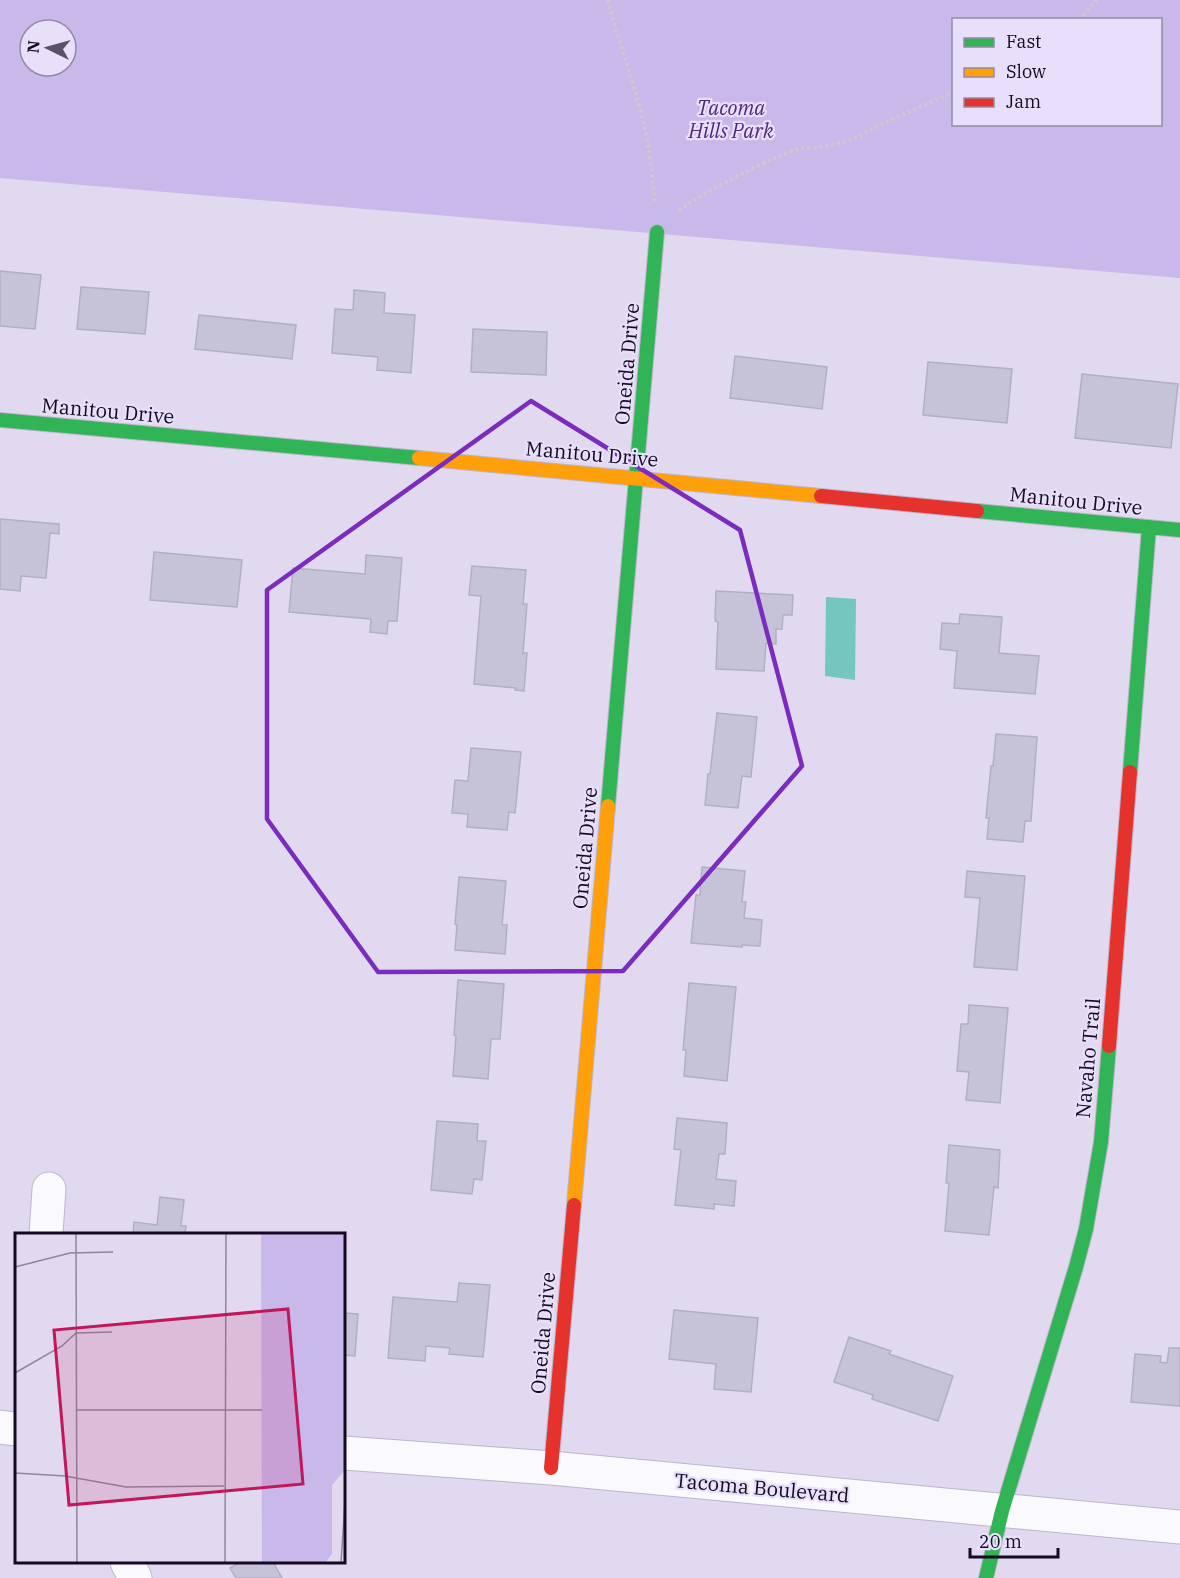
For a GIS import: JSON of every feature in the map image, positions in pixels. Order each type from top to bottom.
[{"type":"street","name":"Oneida Drive","points":[[551,1468],[657,232]]},
{"type":"street","name":"Manitou Drive","points":[[0,420],[1180,530]]},
{"type":"street","name":"Navaho Trail","points":[[986,1578],[1002,1511],[1076,1267],[1086,1229],[1096,1171],[1105,1093],[1149,528]]},
{"type":"street","points":[[46,1233],[49,1189]]},
{"type":"street","points":[[0,1427],[15,1429]]},
{"type":"street","name":"Tacoma Boulevard","points":[[345,1453],[551,1468],[1180,1527]]},
{"type":"street","points":[[128,1563],[135,1578]]},
{"type":"path","points":[[608,0],[642,118],[653,179],[657,232]]},
{"type":"path","points":[[1081,18],[1097,0]]},
{"type":"path","points":[[657,232],[685,206],[714,188],[767,161],[798,149],[828,146],[854,139],[881,124],[952,93]]},
{"type":"highlighted area","points":[[531,401],[740,530],[802,766],[623,971],[378,972],[267,819],[267,590]]},
{"type":"green space","name":"Tacoma Hills Park","points":[[0,0],[1180,0],[1180,278],[0,178]]},
{"type":"shaded area","points":[[826,597],[856,599],[855,680],[825,676]]},
{"type":"building","points":[[0,271],[41,275],[35,329],[0,326]]},
{"type":"building","points":[[81,287],[149,292],[145,334],[77,329]]},
{"type":"building","points":[[354,290],[385,293],[384,313],[415,315],[411,373],[377,370],[378,357],[332,353],[335,309],[353,310]]},
{"type":"building","points":[[199,315],[296,325],[292,359],[195,349]]},
{"type":"building","points":[[473,329],[547,332],[546,375],[471,372]]},
{"type":"building","points":[[735,356],[827,367],[822,409],[730,398]]},
{"type":"building","points":[[928,362],[1012,369],[1007,423],[923,415]]},
{"type":"building","points":[[1082,374],[1178,384],[1171,448],[1075,438]]},
{"type":"building","points":[[0,519],[59,524],[59,534],[50,533],[46,578],[21,576],[20,591],[0,589]]},
{"type":"building","points":[[154,552],[242,560],[237,607],[150,600]]},
{"type":"building","points":[[366,555],[402,558],[397,621],[388,621],[387,634],[370,632],[371,619],[289,612],[293,568],[365,574]]},
{"type":"building","points":[[472,566],[526,570],[523,604],[527,604],[523,653],[527,653],[524,691],[515,690],[516,688],[474,684],[481,596],[469,595]]},
{"type":"building","points":[[716,591],[793,595],[792,615],[783,615],[782,629],[776,629],[776,644],[766,643],[764,671],[716,669],[718,622],[715,621]]},
{"type":"building","points":[[960,614],[1002,617],[999,653],[1039,656],[1035,694],[954,688],[957,651],[940,649],[942,623],[959,624]]},
{"type":"building","points":[[717,713],[757,717],[751,777],[742,776],[738,808],[705,805]]},
{"type":"building","points":[[996,734],[1037,737],[1031,821],[1025,821],[1023,842],[987,839],[989,818],[986,818]]},
{"type":"building","points":[[471,748],[521,752],[515,813],[509,812],[507,830],[467,827],[468,814],[452,813],[455,780],[468,781]]},
{"type":"building","points":[[702,867],[745,871],[742,902],[746,902],[744,918],[762,920],[760,946],[691,943],[696,895],[700,895]]},
{"type":"building","points":[[967,871],[1025,876],[1017,970],[974,967],[980,898],[965,897]]},
{"type":"building","points":[[459,877],[506,881],[502,925],[507,925],[505,954],[455,950]]},
{"type":"building","points":[[458,980],[504,984],[500,1039],[491,1039],[488,1079],[453,1076]]},
{"type":"building","points":[[689,983],[736,987],[727,1081],[684,1076],[686,1050],[683,1050]]},
{"type":"building","points":[[969,1005],[1008,1008],[1000,1103],[966,1100],[969,1072],[957,1071],[961,1024],[968,1024]]},
{"type":"building","points":[[677,1118],[727,1123],[725,1154],[719,1154],[716,1179],[736,1181],[734,1206],[714,1204],[714,1209],[675,1205],[681,1150],[674,1149]]},
{"type":"building","points":[[437,1121],[478,1124],[477,1141],[486,1141],[482,1180],[474,1179],[472,1194],[431,1190]]},
{"type":"building","points":[[949,1145],[1000,1150],[998,1188],[994,1187],[989,1235],[945,1231]]},
{"type":"building","points":[[160,1197],[184,1200],[181,1226],[186,1226],[185,1233],[133,1233],[134,1222],[157,1225]]},
{"type":"building","points":[[459,1283],[490,1285],[483,1357],[449,1354],[450,1348],[426,1346],[425,1361],[388,1358],[393,1297],[457,1302]]},
{"type":"building","points":[[674,1310],[758,1318],[751,1392],[714,1389],[716,1364],[669,1359]]},
{"type":"building","points":[[345,1313],[358,1314],[355,1356],[345,1355]]},
{"type":"building","points":[[849,1337],[891,1351],[889,1354],[953,1376],[938,1421],[872,1399],[873,1395],[834,1382]]},
{"type":"building","points":[[1169,1348],[1180,1348],[1180,1406],[1131,1402],[1135,1354],[1161,1356],[1160,1362],[1167,1363]]},
{"type":"building","points":[[239,1563],[274,1563],[282,1578],[236,1578],[230,1568]]},
{"type":"traffic: fast","points":[[608,806],[657,232]]},
{"type":"traffic: fast","points":[[0,420],[419,458]]},
{"type":"traffic: fast","points":[[977,511],[1180,530]]},
{"type":"traffic: fast","points":[[1130,772],[1149,527]]},
{"type":"traffic: fast","points":[[986,1578],[1002,1511],[1086,1229],[1101,1142],[1109,1046]]},
{"type":"traffic: slow","points":[[419,458],[821,496]]},
{"type":"traffic: slow","points":[[574,1205],[608,806]]},
{"type":"traffic: jam","points":[[821,496],[977,511]]},
{"type":"traffic: jam","points":[[1109,1046],[1130,772]]},
{"type":"traffic: jam","points":[[551,1468],[574,1205]]}]
